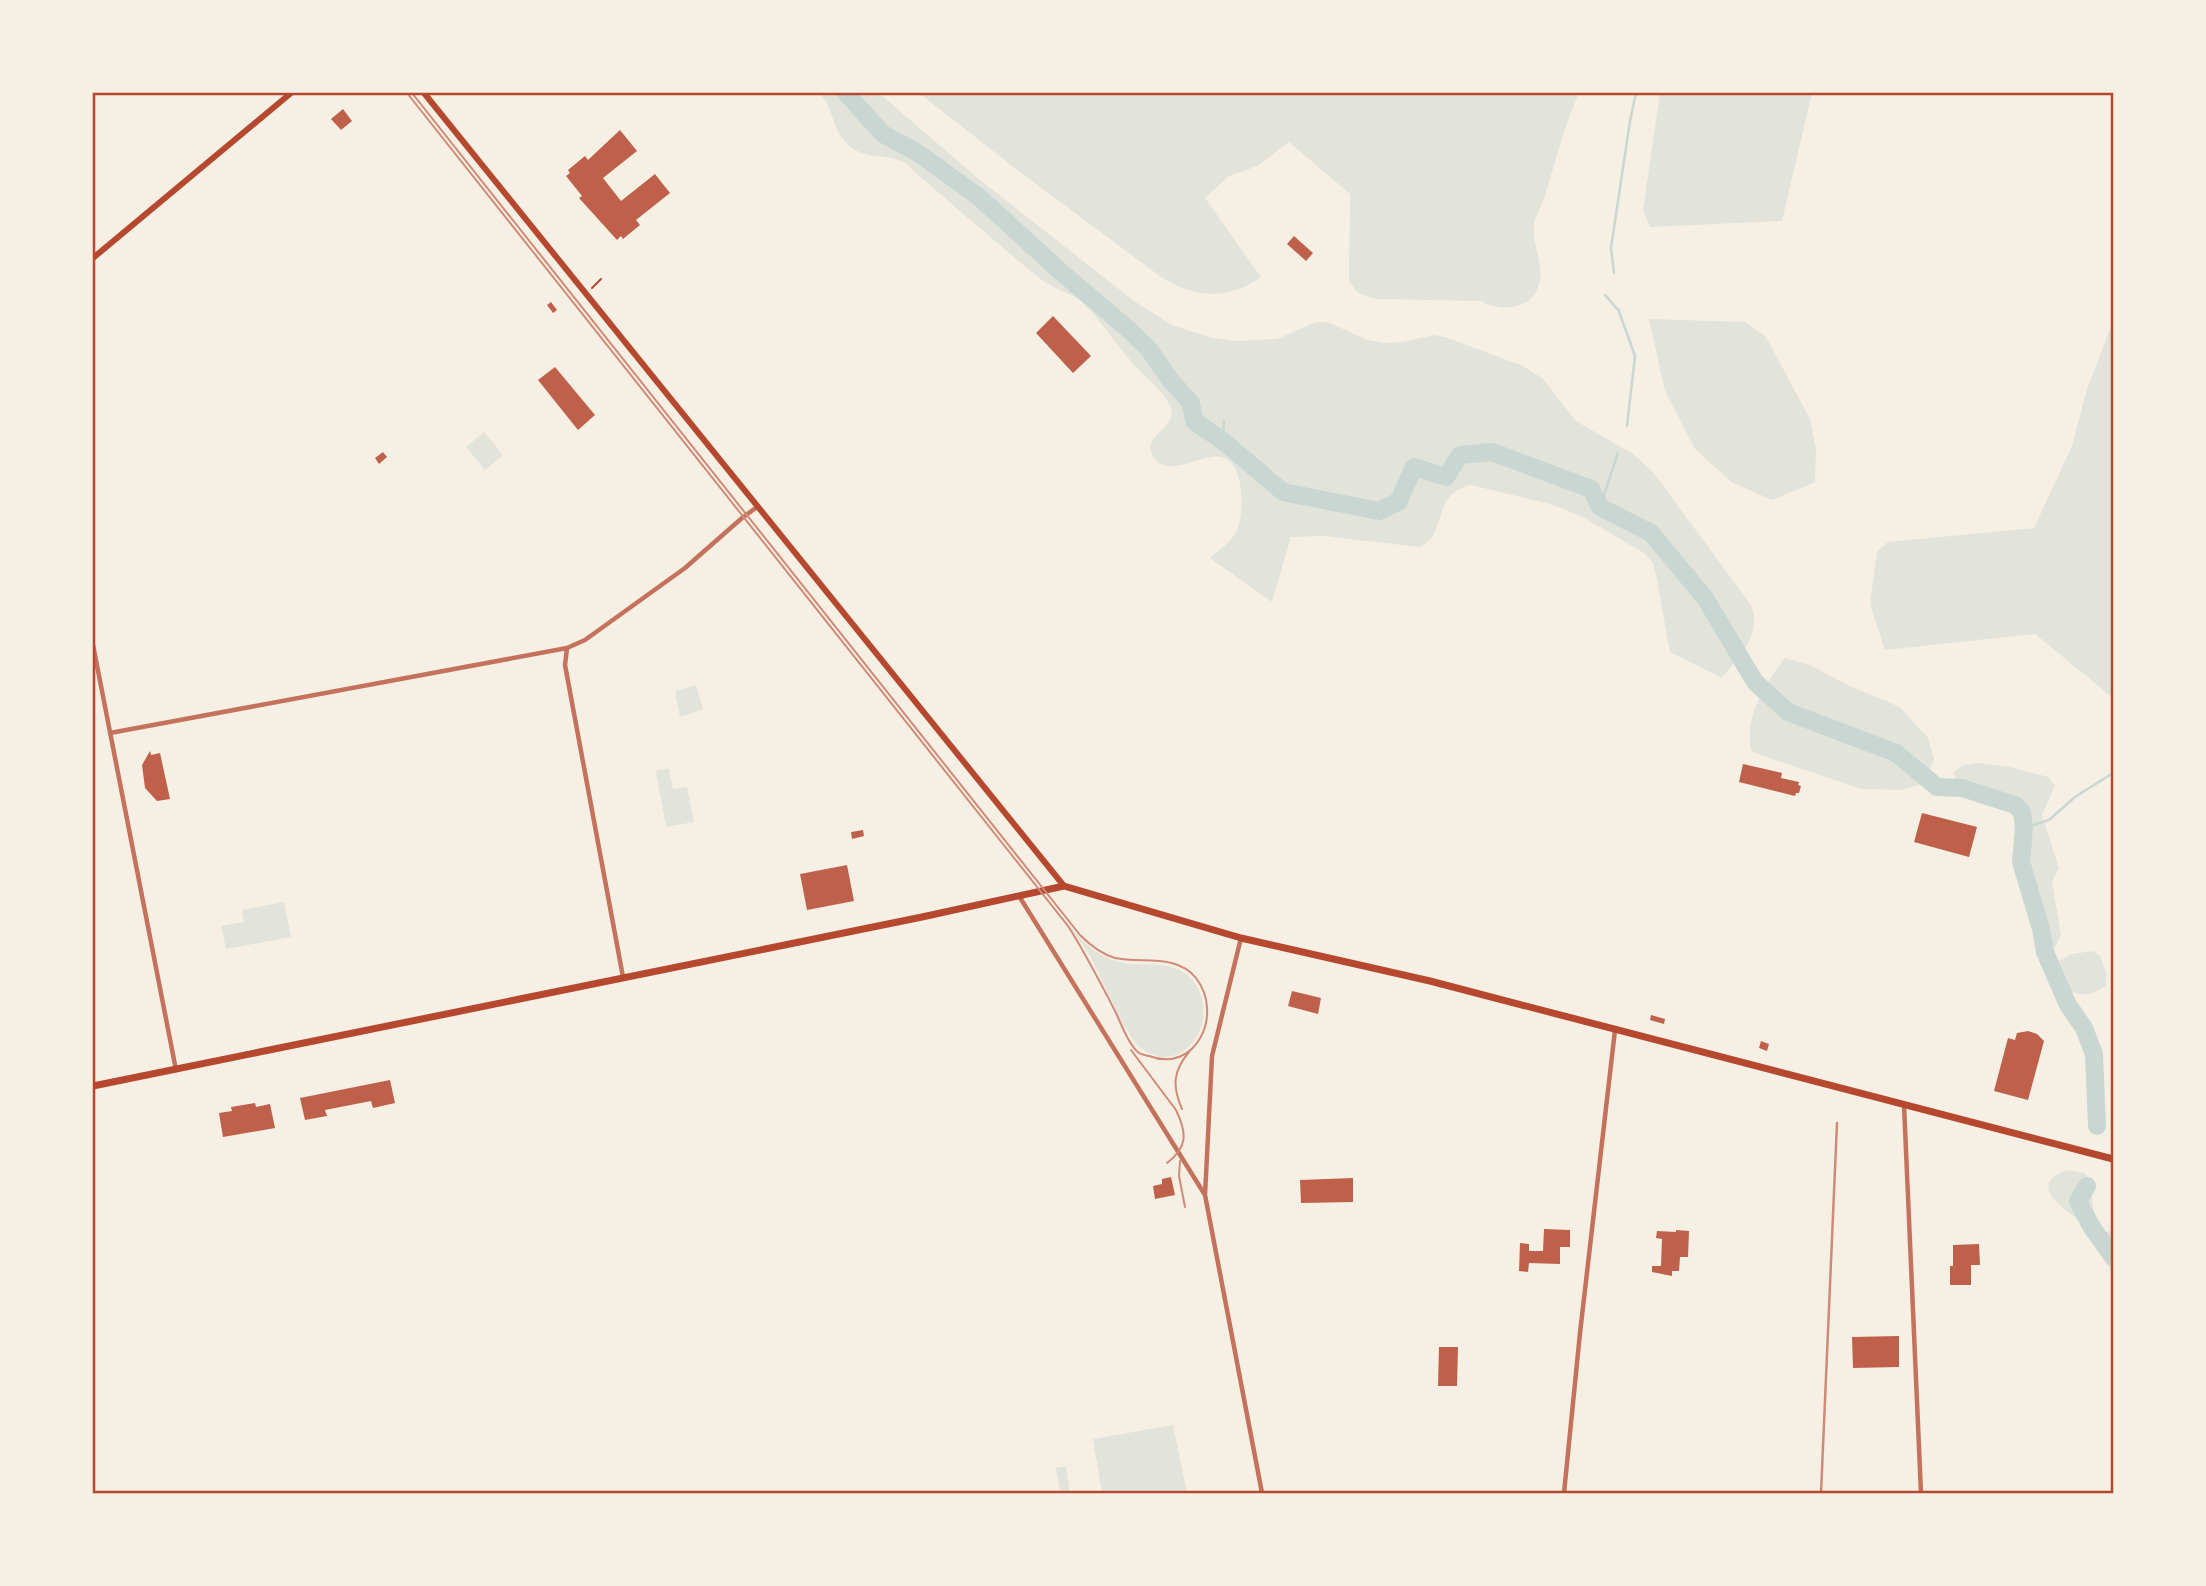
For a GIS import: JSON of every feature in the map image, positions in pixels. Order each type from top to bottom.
[{"type":"main road","points":[[93,258],[291,93]]},
{"type":"main road","points":[[424,93],[1063,886]]},
{"type":"main road","points":[[93,1086],[1063,886],[1241,938],[1430,981],[2113,1159]]},
{"type":"street","points":[[110,733],[567,648],[585,640],[685,568],[757,507]]},
{"type":"street","points":[[93,645],[176,1070]]},
{"type":"street","points":[[567,648],[565,665],[623,977]]},
{"type":"street","points":[[1019,895],[1205,1195]]},
{"type":"street","points":[[1241,938],[1212,1056],[1205,1195],[1262,1493]]},
{"type":"street","points":[[1564,1493],[1615,1030]]},
{"type":"street","points":[[1903,1104],[1921,1493]]},
{"type":"path","points":[[591,288],[601,279]]},
{"type":"shaded area","points":[[818,93],[879,93],[980,180],[1134,301],[1172,325],[1209,337],[1235,341],[1277,339],[1316,322],[1327,322],[1368,340],[1386,343],[1434,335],[1448,338],[1523,366],[1542,378],[1576,421],[1633,454],[1653,472],[1751,605],[1754,627],[1747,645],[1722,678],[1670,652],[1653,563],[1644,553],[1581,516],[1550,504],[1471,485],[1458,489],[1450,496],[1434,533],[1429,541],[1420,547],[1323,536],[1291,537],[1272,602],[1210,558],[1236,532],[1241,514],[1239,478],[1229,461],[1213,457],[1174,466],[1165,466],[1158,462],[1151,447],[1171,419],[1169,404],[1090,310],[1078,299],[1042,280],[905,163],[865,154],[852,148],[839,134],[827,104]]},
{"type":"shaded area","points":[[919,93],[1579,93],[1535,220],[1534,238],[1540,264],[1540,282],[1537,290],[1526,302],[1504,307],[1481,301],[1378,299],[1357,291],[1349,279],[1350,194],[1289,142],[1257,166],[1229,176],[1205,198],[1261,277],[1248,285],[1223,293],[1199,293],[1186,289],[1161,277]]},
{"type":"shaded area","points":[[1660,93],[1812,93],[1782,221],[1650,227],[1643,210]]},
{"type":"shaded area","points":[[1649,319],[1745,322],[1766,337],[1810,419],[1816,448],[1815,482],[1772,500],[1731,482],[1695,449],[1665,391]]},
{"type":"shaded area","points":[[2113,321],[2113,698],[2035,634],[1885,650],[1870,604],[1877,552],[1888,542],[2034,528],[2072,446],[2087,389]]},
{"type":"shaded area","points":[[484,432],[503,455],[485,470],[466,447]]},
{"type":"shaded area","points":[[1785,658],[1810,665],[1847,685],[1900,707],[1928,738],[1934,759],[1919,785],[1900,790],[1861,789],[1752,752],[1750,727],[1753,714],[1770,679]]},
{"type":"shaded area","points":[[696,685],[703,709],[680,717],[675,691]]},
{"type":"shaded area","points":[[1977,763],[2010,767],[2048,777],[2055,786],[2042,815],[2059,868],[2052,881],[2061,935],[2053,951],[2048,944],[2027,861],[2028,819],[2017,800],[1957,781],[1953,773],[1963,765]]},
{"type":"shaded area","points":[[669,768],[673,789],[687,787],[694,822],[666,827],[656,771]]},
{"type":"shaded area","points":[[284,902],[291,937],[226,949],[221,926],[244,922],[242,910]]},
{"type":"shaded area","points":[[1059,912],[1098,953],[1115,961],[1177,969],[1194,982],[1202,997],[1204,1013],[1201,1028],[1184,1051],[1172,1056],[1157,1056],[1142,1049],[1135,1042],[1121,1020],[1090,956]]},
{"type":"shaded area","points":[[2092,951],[2100,956],[2106,972],[2106,986],[2087,994],[2072,992],[2062,980],[2060,960],[2072,954]]},
{"type":"shaded area","points":[[2066,1170],[2085,1173],[2091,1186],[2093,1209],[2098,1224],[2103,1232],[2113,1231],[2113,1277],[2102,1251],[2087,1228],[2049,1192],[2048,1185],[2053,1177]]},
{"type":"shaded area","points":[[1173,1425],[1187,1493],[1102,1493],[1093,1439]]},
{"type":"shaded area","points":[[1066,1466],[1070,1493],[1060,1493],[1056,1468]]},
{"type":"building","points":[[343,109],[352,121],[341,130],[331,119]]},
{"type":"building","points":[[620,130],[637,151],[603,178],[621,201],[655,174],[670,193],[636,220],[640,225],[623,239],[621,236],[617,240],[579,198],[582,196],[566,176],[570,173],[568,170],[585,156],[588,160]]},
{"type":"building","points":[[1294,236],[1313,253],[1306,261],[1287,244]]},
{"type":"building","points":[[551,302],[557,310],[553,313],[547,305]]},
{"type":"building","points":[[1053,316],[1091,356],[1073,373],[1036,333]]},
{"type":"building","points":[[555,367],[595,415],[578,430],[538,380]]},
{"type":"building","points":[[383,452],[387,457],[379,464],[375,458]]},
{"type":"building","points":[[150,751],[151,755],[160,753],[170,799],[157,801],[145,788],[142,765]]},
{"type":"building","points":[[1743,764],[1782,773],[1781,778],[1799,782],[1799,793],[1795,796],[1739,782]]},
{"type":"building","points":[[1922,813],[1977,827],[1969,857],[1914,842]]},
{"type":"building","points":[[863,830],[864,836],[852,839],[851,832]]},
{"type":"building","points":[[847,865],[854,901],[807,910],[800,874]]},
{"type":"building","points":[[1292,991],[1321,998],[1318,1014],[1288,1006]]},
{"type":"building","points":[[1651,1015],[1665,1019],[1664,1024],[1650,1020]]},
{"type":"building","points":[[2028,1031],[2037,1034],[2044,1041],[2028,1100],[1994,1091],[2008,1038],[2015,1040],[2017,1033]]},
{"type":"building","points":[[1761,1041],[1769,1044],[1767,1051],[1759,1048]]},
{"type":"building","points":[[390,1080],[395,1103],[373,1108],[371,1101],[325,1110],[327,1116],[305,1120],[300,1098]]},
{"type":"building","points":[[255,1103],[256,1107],[270,1104],[275,1128],[223,1137],[219,1113],[232,1111],[231,1107]]},
{"type":"building","points":[[1171,1177],[1175,1195],[1155,1199],[1153,1186],[1162,1184],[1162,1179]]},
{"type":"building","points":[[1353,1178],[1353,1202],[1301,1203],[1300,1180]]},
{"type":"building","points":[[1544,1229],[1570,1230],[1570,1247],[1560,1247],[1560,1264],[1529,1263],[1528,1272],[1519,1271],[1520,1243],[1529,1244],[1529,1251],[1543,1251]]},
{"type":"building","points":[[1657,1231],[1689,1231],[1688,1257],[1680,1257],[1679,1271],[1672,1271],[1672,1276],[1652,1272],[1652,1266],[1661,1266],[1662,1239],[1656,1238]]},
{"type":"building","points":[[1979,1244],[1980,1265],[1971,1265],[1971,1285],[1950,1285],[1953,1245]]},
{"type":"building","points":[[1899,1336],[1899,1367],[1853,1368],[1852,1337]]},
{"type":"building","points":[[1439,1347],[1458,1347],[1457,1386],[1438,1386]]},
{"type":"waterway","points":[[846,93],[883,134],[918,153],[979,197],[1128,329],[1148,348],[1171,381],[1191,403],[1194,421],[1223,441],[1283,492],[1379,511],[1398,502],[1414,467],[1446,477],[1460,455],[1492,452],[1591,489],[1600,507],[1651,533],[1705,598],[1755,682],[1788,712],[1896,753],[1937,787],[1962,788],[2015,805],[2022,812],[2024,828],[2021,862],[2045,952],[2068,1005],[2084,1028],[2094,1054],[2097,1126]]},
{"type":"waterway","points":[[1614,273],[1611,248],[1636,93]]},
{"type":"waterway","points":[[1605,295],[1619,311],[1635,356],[1627,426]]},
{"type":"waterway","points":[[1223,441],[1224,421]]},
{"type":"waterway","points":[[1600,507],[1618,453]]},
{"type":"waterway","points":[[2024,828],[2049,820],[2075,797],[2113,773]]},
{"type":"waterway","points":[[2087,1186],[2078,1201],[2091,1226],[2113,1257]]},
{"type":"tram line","points":[[407,93],[1068,926],[1135,1049],[1141,1054],[1166,1059],[1180,1056],[1192,1049],[1201,1037],[1207,1008],[1204,992],[1196,978],[1188,970],[1169,962],[1115,958],[1096,949],[1080,935],[412,93]]},
{"type":"tram line","points":[[1131,1050],[1176,1110],[1182,1126],[1182,1145],[1167,1163]]},
{"type":"tram line","points":[[1182,1109],[1176,1079],[1177,1072],[1189,1052]]},
{"type":"tram line","points":[[1180,1161],[1179,1176],[1185,1207]]},
{"type":"railway","points":[[1821,1493],[1837,1123]]}]
